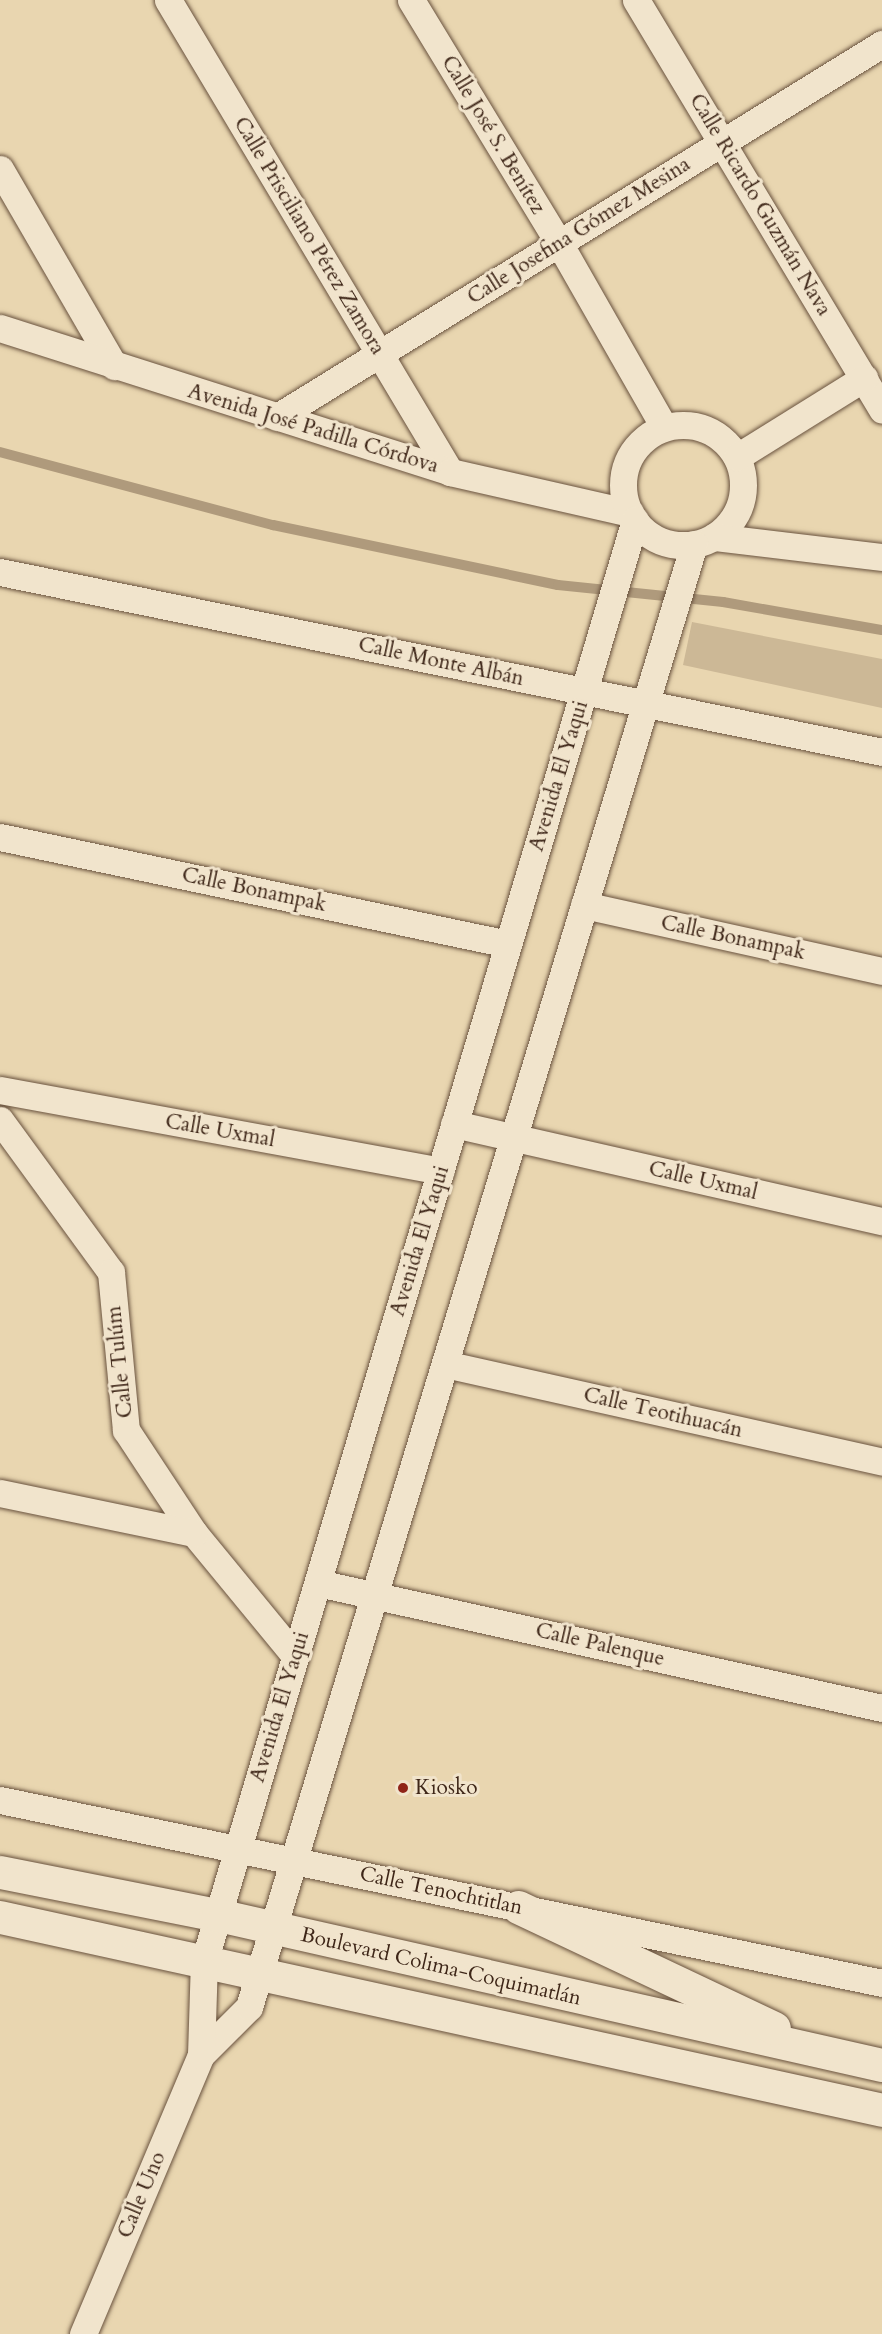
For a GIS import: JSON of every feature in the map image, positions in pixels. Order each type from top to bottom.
[{"type":"main road","name":"Boulevard Colima-Coquimatlán","points":[[0,1872],[218,1915],[882,2066]]},
{"type":"main road","points":[[518,1907],[830,2055]]},
{"type":"main road","name":"Boulevard Colima-Coquimatlán","points":[[0,1917],[882,2110]]},
{"type":"street","name":"Calle Prisciliano Pérez Zamora","points":[[168,0],[450,471]]},
{"type":"street","name":"Calle José S. Benítez","points":[[411,0],[559,243],[664,427]]},
{"type":"street","name":"Calle Ricardo Guzmán Nava","points":[[636,0],[882,410]]},
{"type":"street","name":"Calle Josefina Gómez Mesina","points":[[277,417],[882,44]]},
{"type":"street","points":[[0,169],[114,366]]},
{"type":"street","name":"Avenida José Padilla Córdova","points":[[0,328],[450,471],[633,517]]},
{"type":"street","points":[[736,457],[864,378]]},
{"type":"street","points":[[259,1974],[684,574],[704,541],[728,525],[741,501],[743,474],[736,457],[713,433],[697,426],[664,427],[645,438],[632,453],[624,473],[623,493],[633,517],[661,540],[704,541],[882,557]]},
{"type":"street","name":"Avenida El Yaqui","points":[[204,1962],[621,568],[633,517]]},
{"type":"street","name":"Calle Monte Albán","points":[[0,572],[882,752]]},
{"type":"street","name":"Calle Bonampak","points":[[0,837],[508,944]]},
{"type":"street","name":"Calle Bonampak","points":[[584,905],[882,971]]},
{"type":"street","name":"Calle Uxmal","points":[[0,1090],[441,1171]]},
{"type":"street","name":"Calle Tulúm","points":[[0,1120],[111,1272],[126,1430],[194,1533],[296,1656]]},
{"type":"street","name":"Calle Uxmal","points":[[454,1124],[882,1221]]},
{"type":"street","name":"Calle Teotihuacán","points":[[445,1364],[882,1462]]},
{"type":"street","points":[[0,1493],[194,1533]]},
{"type":"street","name":"Calle Palenque","points":[[318,1583],[882,1708]]},
{"type":"street","name":"Calle Tenochtitlan","points":[[0,1800],[294,1859],[882,1983]]},
{"type":"street","name":"Calle Uno","points":[[83,2334],[201,2055],[204,1962]]},
{"type":"street","name":"Calle Uno","points":[[201,2055],[249,2007],[259,1974]]},
{"type":"shaded area","points":[[692,622],[882,659],[882,708],[683,665]]},
{"type":"waterway","points":[[0,452],[273,525],[558,585],[723,602],[882,630]]},
{"type":"place","name":"Kiosko","points":[[403,1788]]}]
